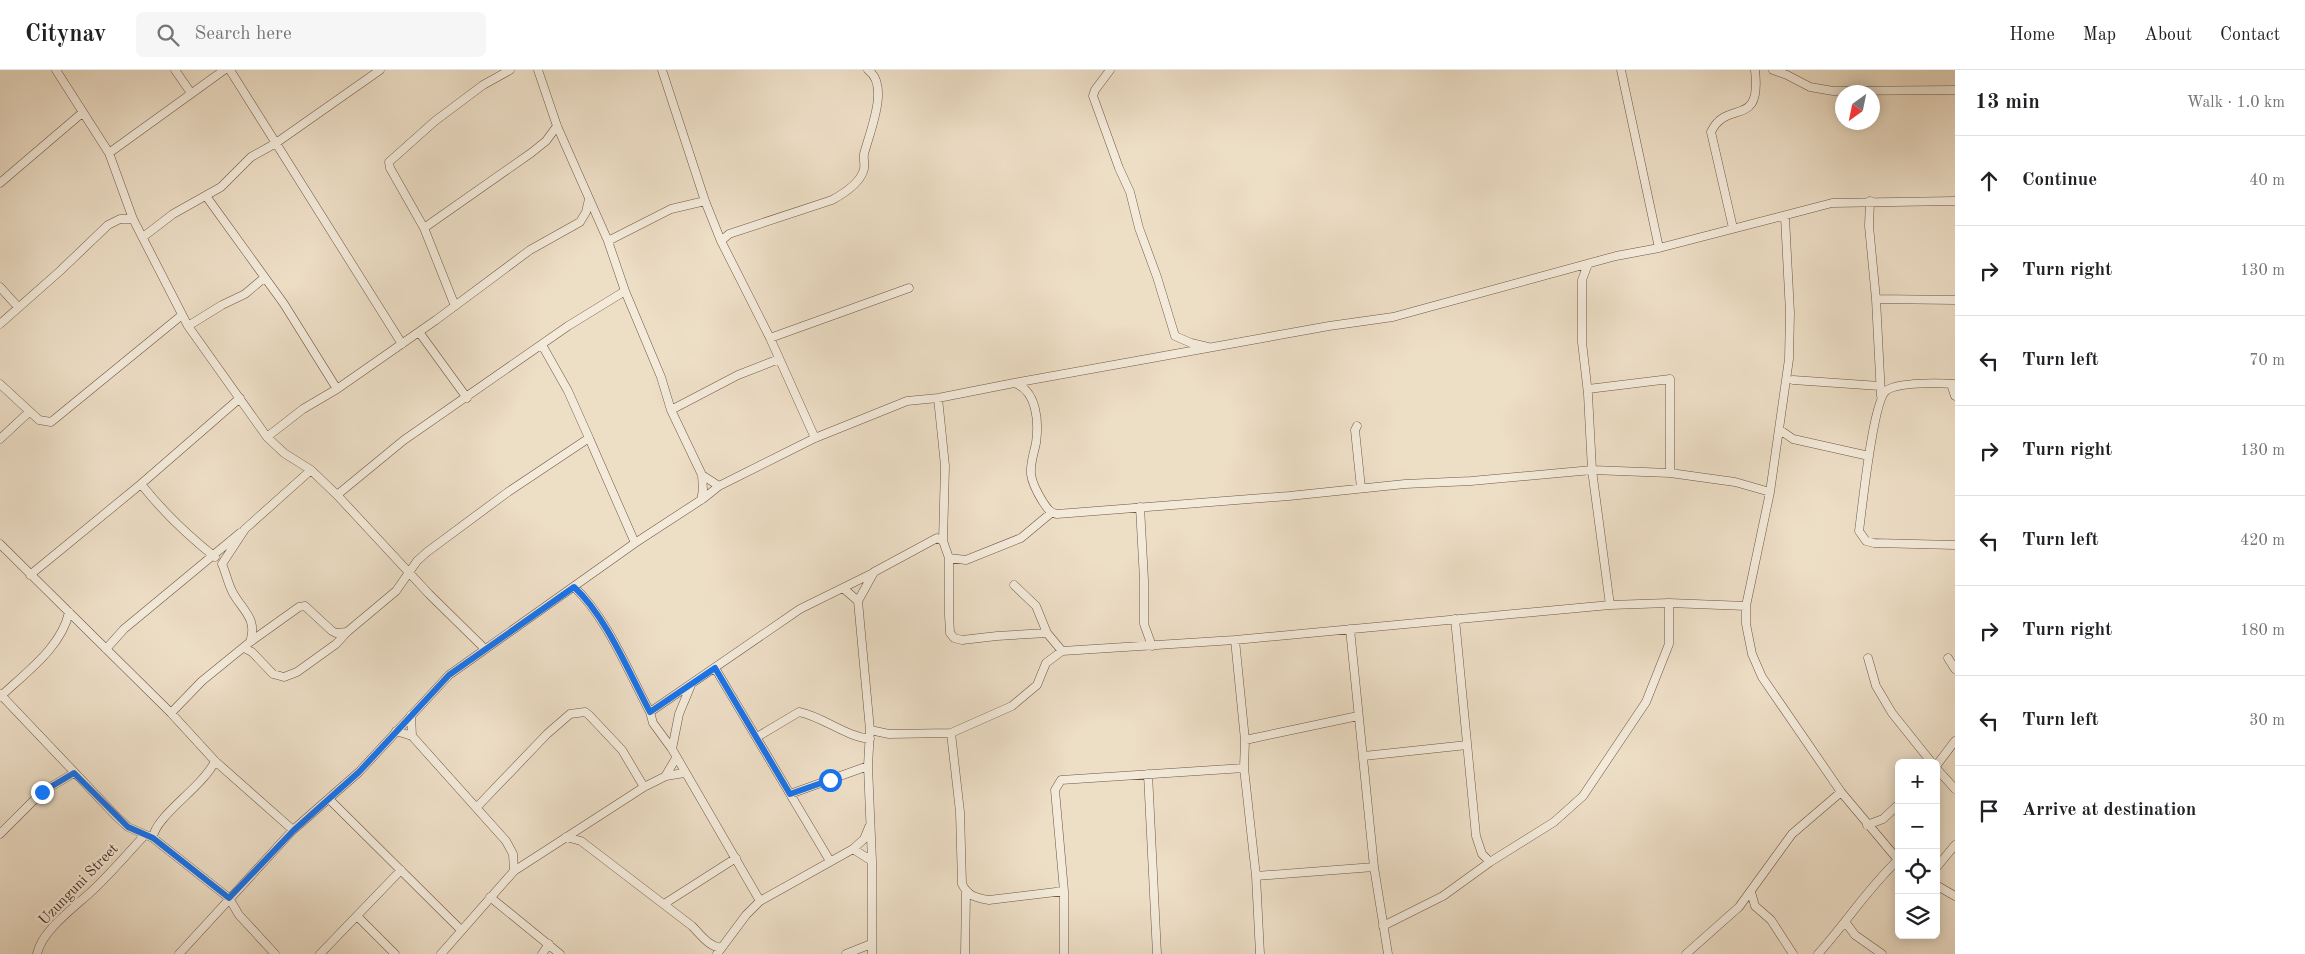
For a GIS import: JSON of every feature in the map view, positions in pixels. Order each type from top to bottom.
[{"type":"street","points":[[56,70],[108,153],[133,219],[188,326],[267,437],[284,453],[312,470],[408,572],[484,648]]},
{"type":"street","points":[[175,70],[191,93]]},
{"type":"street","points":[[108,153],[224,70]]},
{"type":"street","points":[[230,70],[402,344]]},
{"type":"street","points":[[143,237],[173,214],[221,186],[251,157],[276,143],[380,70]]},
{"type":"street","points":[[455,306],[424,228],[390,168],[389,162],[441,116],[483,85],[510,70]]},
{"type":"street","points":[[538,70],[557,126],[608,241],[625,291],[661,377],[671,410],[702,475],[703,490],[700,500]]},
{"type":"street","points":[[662,70],[704,201],[721,241],[770,338],[815,438]]},
{"type":"street","points":[[721,241],[728,234],[832,200],[844,193],[860,177],[864,171],[863,158],[877,107],[879,87],[876,75],[868,70]]},
{"type":"street","points":[[1110,70],[1095,90],[1093,96],[1119,168],[1130,192],[1139,228],[1157,277],[1175,336],[1191,343],[1215,348]]},
{"type":"street","points":[[1621,70],[1659,248]]},
{"type":"street","points":[[1733,228],[1711,132],[1721,118],[1746,110],[1752,105],[1756,95],[1755,70]]},
{"type":"street","points":[[1772,70],[1787,75],[1810,87],[1834,91],[1955,90]]},
{"type":"street","points":[[0,183],[82,113]]},
{"type":"street","points":[[424,228],[531,153],[546,141],[557,126]]},
{"type":"street","points":[[206,196],[284,304],[307,344],[337,389]]},
{"type":"street","points":[[267,437],[303,409],[337,389],[419,332],[530,250],[580,222],[586,212],[589,199]]},
{"type":"street","points":[[608,241],[671,209],[704,201]]},
{"type":"street","points":[[180,954],[229,898],[294,830],[359,772],[449,675],[484,648],[574,587],[634,543],[719,486],[815,438],[907,401],[938,398],[1404,315],[1616,256],[1659,248],[1733,228],[1785,217],[1832,203],[1955,201]]},
{"type":"street","points":[[1870,202],[1869,226],[1876,299],[1881,396],[1869,456],[1859,531],[1866,540],[1874,543],[1955,545]]},
{"type":"street","points":[[1785,217],[1790,312],[1790,360],[1770,492],[1746,606],[1746,624],[1752,654],[1762,677],[1841,792],[1895,856]]},
{"type":"street","points":[[0,324],[108,225],[120,219],[133,219]]},
{"type":"street","points":[[1588,264],[1584,271],[1581,294],[1582,342],[1588,389],[1592,470],[1610,605]]},
{"type":"street","points":[[188,326],[222,305],[245,294],[264,278]]},
{"type":"street","points":[[0,287],[18,307]]},
{"type":"street","points":[[770,338],[908,288]]},
{"type":"street","points":[[337,495],[404,440],[593,310],[625,291]]},
{"type":"street","points":[[1876,299],[1955,300]]},
{"type":"street","points":[[0,384],[39,420],[51,422],[182,315]]},
{"type":"street","points":[[419,332],[467,398]]},
{"type":"street","points":[[542,345],[568,391],[634,543]]},
{"type":"street","points":[[671,410],[738,376],[779,359]]},
{"type":"street","points":[[1588,389],[1670,380],[1670,473]]},
{"type":"street","points":[[1794,380],[1880,386]]},
{"type":"street","points":[[1014,383],[1028,391],[1032,400],[1036,440],[1031,476],[1039,496],[1051,513]]},
{"type":"street","points":[[1881,396],[1888,389],[1900,386],[1953,384],[1955,396]]},
{"type":"street","points":[[30,575],[141,484],[240,398]]},
{"type":"street","points":[[938,398],[945,466],[943,541],[949,558],[950,633],[954,638],[962,640],[1047,633]]},
{"type":"street","points":[[0,439],[29,412]]},
{"type":"street","points":[[1357,426],[1355,430],[1361,488]]},
{"type":"street","points":[[1780,430],[1793,439],[1869,456]]},
{"type":"street","points":[[244,648],[252,652],[272,674],[284,676],[308,666],[396,591],[408,572],[427,552],[508,492],[589,438]]},
{"type":"street","points":[[1777,447],[1793,439]]},
{"type":"street","points":[[106,649],[124,628],[245,529],[312,470]]},
{"type":"street","points":[[949,558],[966,560],[1021,538],[1051,513],[1405,484],[1471,481],[1592,470],[1670,473],[1735,482],[1770,492]]},
{"type":"street","points":[[702,475],[719,486]]},
{"type":"street","points":[[141,484],[167,516],[200,547],[213,555],[222,564],[233,593],[252,622],[253,633],[250,642]]},
{"type":"street","points":[[1140,507],[1144,580],[1144,624],[1152,646]]},
{"type":"street","points":[[222,564],[245,529]]},
{"type":"street","points":[[650,712],[800,609],[937,538],[943,541]]},
{"type":"street","points":[[0,544],[171,713],[215,761],[294,830]]},
{"type":"street","points":[[872,954],[872,861],[869,826],[868,766],[870,734],[858,601],[874,572]]},
{"type":"street","points":[[1014,585],[1036,606],[1047,633],[1062,650]]},
{"type":"street","points":[[574,587],[583,595],[600,619],[650,712],[653,723],[672,749],[684,773],[760,901]]},
{"type":"street","points":[[843,588],[858,601]]},
{"type":"street","points":[[1383,926],[1442,896],[1490,862],[1554,822],[1575,805],[1646,702],[1669,644],[1668,604]]},
{"type":"street","points":[[757,737],[799,712],[818,717],[848,733],[952,733],[1012,706],[1037,685],[1046,663],[1062,650],[1235,640],[1610,605],[1746,606]]},
{"type":"street","points":[[171,713],[202,681],[250,642],[299,607],[306,606],[332,631],[336,633],[347,632]]},
{"type":"street","points":[[69,612],[67,622],[40,661],[1,695],[122,822],[144,836],[153,838],[229,898],[239,914],[275,954]]},
{"type":"street","points":[[1455,619],[1476,836],[1478,848],[1490,862]]},
{"type":"street","points":[[1350,629],[1374,867],[1388,954]]},
{"type":"street","points":[[1235,640],[1245,740],[1244,768],[1256,876],[1260,954]]},
{"type":"street","points":[[1868,658],[1876,686],[1892,714],[1929,759]]},
{"type":"street","points":[[1948,658],[1955,669]]},
{"type":"street","points":[[715,668],[830,860]]},
{"type":"street","points":[[672,749],[679,714],[691,685]]},
{"type":"street","points":[[477,807],[547,734],[576,712],[585,712],[589,715],[622,750],[644,787]]},
{"type":"street","points":[[411,715],[412,736]]},
{"type":"street","points":[[1245,740],[1358,716]]},
{"type":"street","points":[[396,730],[412,736],[506,841],[513,854],[514,870]]},
{"type":"street","points":[[952,733],[959,802],[962,884],[966,892],[965,954]]},
{"type":"street","points":[[1940,762],[1955,741]]},
{"type":"street","points":[[1364,756],[1467,745]]},
{"type":"street","points":[[666,775],[676,758]]},
{"type":"street","points":[[153,838],[153,832],[158,823],[190,794],[210,771],[215,761]]},
{"type":"street","points":[[790,794],[868,766]]},
{"type":"street","points":[[1064,954],[1064,891],[1057,784],[1061,780],[1069,778],[1244,768]]},
{"type":"street","points":[[1940,772],[1955,789]]},
{"type":"street","points":[[0,834],[42,792],[74,773]]},
{"type":"street","points":[[440,954],[514,870],[644,787],[666,775],[684,773]]},
{"type":"street","points":[[1148,774],[1157,954]]},
{"type":"street","points":[[1686,954],[1739,907],[1792,834],[1841,792]]},
{"type":"street","points":[[329,799],[461,930]]},
{"type":"street","points":[[1867,825],[1883,819],[1895,808]]},
{"type":"street","points":[[1877,835],[1883,819]]},
{"type":"street","points":[[566,837],[580,841],[692,926],[719,951],[746,915],[760,901],[830,860],[853,849],[864,839],[869,826]]},
{"type":"street","points":[[580,841],[581,827]]},
{"type":"street","name":"Uzunguni Street","points":[[37,954],[40,945],[50,932],[144,836]]},
{"type":"street","points":[[1940,863],[1955,845]]},
{"type":"street","points":[[853,849],[872,861]]},
{"type":"street","points":[[664,904],[736,858]]},
{"type":"street","points":[[1818,954],[1846,923],[1880,877],[1895,863]]},
{"type":"street","points":[[1256,876],[1374,867]]},
{"type":"street","points":[[320,954],[401,870]]},
{"type":"street","points":[[1940,888],[1955,896]]},
{"type":"street","points":[[966,892],[977,898],[989,900],[1064,891]]},
{"type":"street","points":[[1751,892],[1755,906],[1772,920],[1793,954]]},
{"type":"street","points":[[490,897],[560,954]]},
{"type":"street","points":[[1739,907],[1755,906]]},
{"type":"street","points":[[357,916],[396,954]]},
{"type":"street","points":[[1846,923],[1855,935],[1882,954]]},
{"type":"street","points":[[542,954],[549,944]]},
{"type":"street","points":[[846,954],[871,944]]},
{"type":"route","points":[[42,792],[74,773],[128,827],[144,836],[153,838],[229,898],[294,830],[359,772],[449,675],[484,648],[503,637],[574,587],[583,595],[600,619],[650,712],[715,668],[790,794],[830,780]]}]
